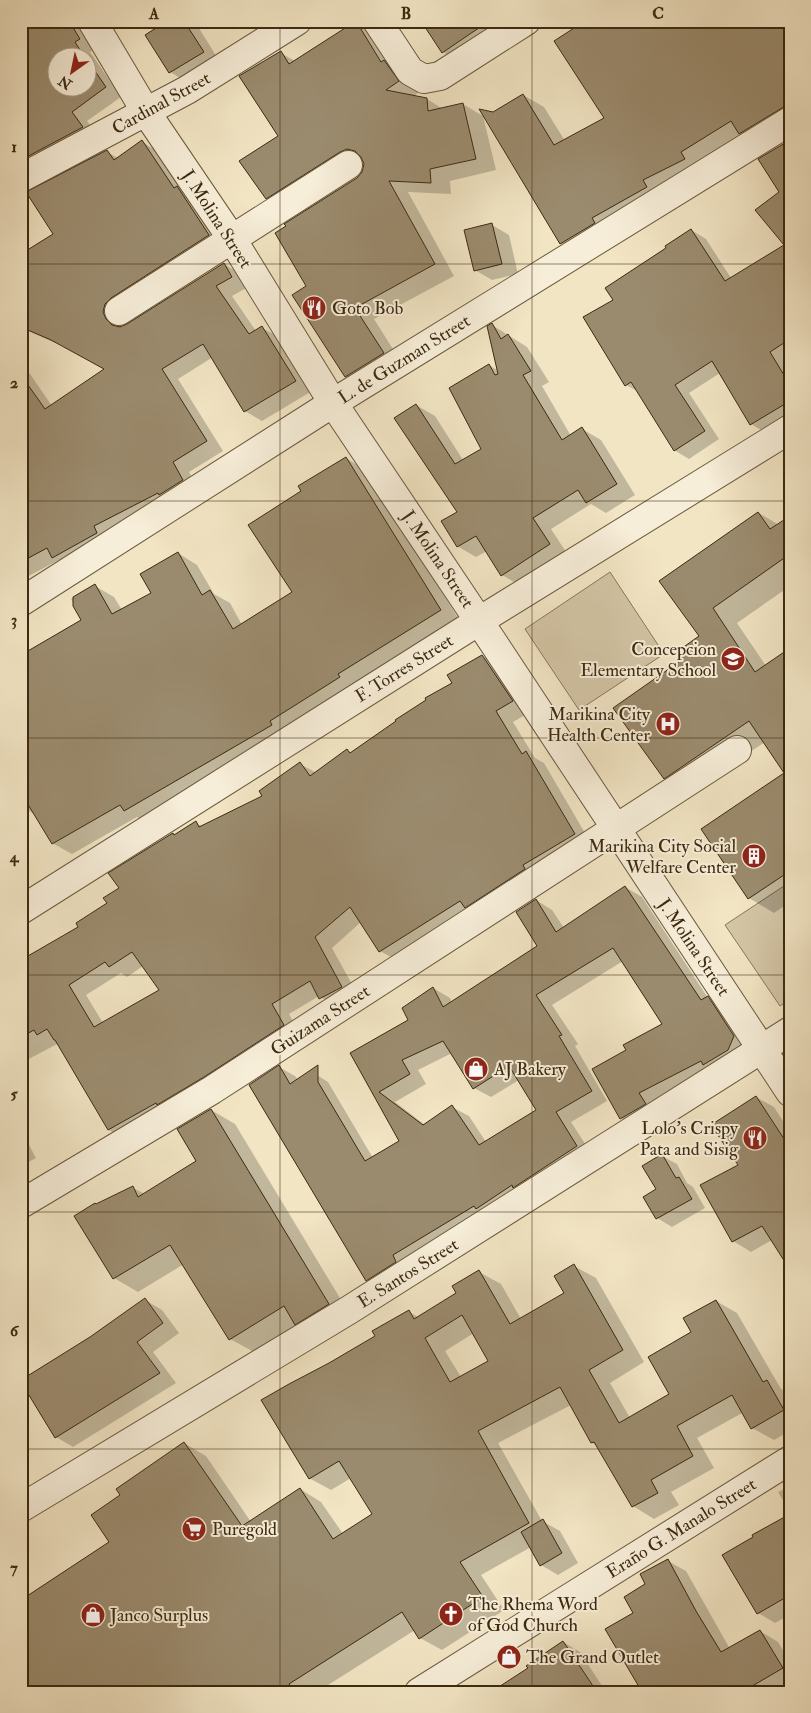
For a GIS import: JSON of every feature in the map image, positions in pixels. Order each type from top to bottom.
[{"type":"street","name":"J. Molina Street","points":[[92,21],[146,112],[232,239],[333,403],[790,1092]]},
{"type":"street","name":"Cardinal Street","points":[[21,178],[187,90],[297,21]]},
{"type":"street","points":[[377,21],[410,72],[424,79],[440,76],[526,21]]},
{"type":"street","name":"L. de Guzman Street","points":[[21,602],[333,403],[790,121]]},
{"type":"street","points":[[119,311],[348,165]]},
{"type":"street","name":"F. Torres Street","points":[[21,910],[479,621],[790,429]]},
{"type":"street","name":"Guizama Street","points":[[21,1204],[212,1090],[737,750]]},
{"type":"street","name":"E. Santos Street","points":[[23,1501],[346,1306],[790,1031]]},
{"type":"street","name":"Eraño G. Manalo Street","points":[[419,1692],[790,1460]]},
{"type":"shaded area","points":[[610,572],[664,654],[579,710],[525,629]]},
{"type":"shaded area","points":[[790,882],[790,999],[780,1006],[725,925]]},
{"type":"building","points":[[21,21],[69,21],[80,39],[75,42],[79,48],[48,48],[48,98],[91,98],[72,112],[83,127],[21,160]]},
{"type":"building","points":[[167,21],[184,21],[204,52],[169,73],[145,35]]},
{"type":"building","points":[[356,21],[381,62],[384,60],[399,81],[386,90],[427,98],[428,111],[463,103],[476,159],[430,169],[431,183],[389,181],[435,264],[355,308],[384,353],[345,377],[292,295],[306,286],[275,233],[286,226],[284,224],[357,178],[362,172],[364,164],[361,157],[355,151],[347,149],[266,199],[239,161],[278,136],[239,76],[281,51],[289,64]]},
{"type":"building","points":[[421,21],[489,21],[442,53]]},
{"type":"building","points":[[585,21],[790,21],[790,105],[739,134],[731,121],[681,152],[685,159],[643,180],[647,187],[592,218],[595,223],[560,244],[479,109],[493,112],[523,94],[554,145],[604,118],[554,41]]},
{"type":"building","points":[[98,75],[106,87],[98,93]]},
{"type":"building","points":[[142,140],[174,188],[177,186],[209,235],[111,298],[105,304],[103,312],[106,319],[112,325],[120,327],[127,324],[224,263],[232,277],[216,286],[249,334],[262,326],[296,381],[244,412],[203,344],[162,369],[207,441],[173,462],[183,480],[159,495],[158,493],[94,526],[97,533],[52,558],[47,548],[21,562],[21,375],[45,409],[104,369],[51,340],[21,327],[21,254],[53,234],[26,192],[107,150],[114,160]]},
{"type":"building","points":[[790,140],[790,339],[770,352],[790,385],[790,401],[750,425],[712,361],[675,385],[705,431],[674,451],[631,382],[625,386],[583,317],[613,300],[605,288],[666,248],[665,246],[691,229],[725,281],[784,245],[755,210],[779,192],[758,159]]},
{"type":"building","points":[[492,223],[502,264],[474,271],[464,230]]},
{"type":"building","points":[[492,323],[501,339],[508,334],[531,371],[523,375],[562,440],[582,427],[617,484],[586,503],[578,490],[533,518],[550,544],[501,576],[476,536],[457,547],[441,521],[457,512],[394,418],[416,404],[455,464],[481,449],[449,388],[489,364],[495,375],[498,374],[487,326]]},
{"type":"building","points":[[346,457],[441,610],[338,674],[340,677],[270,721],[272,725],[124,811],[120,805],[52,844],[21,793],[21,655],[81,620],[73,606],[73,597],[95,584],[112,614],[151,593],[140,574],[178,552],[202,595],[210,590],[233,629],[292,592],[248,525],[301,491],[298,486]]},
{"type":"building","points":[[758,512],[770,529],[790,516],[790,554],[713,608],[755,672],[790,648],[790,871],[748,899],[701,829],[784,773],[749,721],[664,779],[613,708],[683,659],[678,651],[699,636],[659,581]]},
{"type":"building","points":[[482,655],[513,701],[496,711],[522,754],[526,751],[575,834],[523,865],[525,869],[465,908],[460,901],[379,952],[350,907],[315,937],[342,987],[319,999],[310,981],[272,1004],[284,1025],[204,1077],[157,1105],[156,1103],[108,1130],[47,1029],[37,1035],[34,1030],[21,1037],[21,960],[78,927],[76,923],[107,903],[103,898],[119,888],[108,873],[196,821],[199,827],[262,796],[259,791],[300,762],[310,776],[347,749],[350,753],[426,700],[425,698],[452,683],[447,675]],"holes":[[[132,952],[159,990],[94,1027],[69,985],[105,962],[109,967]]]},
{"type":"building","points":[[625,886],[701,1000],[708,996],[734,1036],[728,1050],[703,1065],[701,1061],[639,1093],[646,1104],[620,1119],[592,1069],[626,1050],[623,1045],[662,1024],[613,948],[536,995],[562,1035],[559,1036],[592,1091],[556,1112],[577,1146],[513,1188],[512,1185],[476,1209],[474,1206],[393,1255],[396,1262],[366,1281],[249,1085],[279,1065],[290,1084],[318,1065],[318,1082],[365,1161],[399,1141],[350,1053],[408,1020],[402,1008],[433,987],[443,1007],[537,946],[516,912],[536,899],[556,932]],"holes":[[[443,1041],[473,1089],[509,1066],[536,1110],[479,1145],[452,1105],[423,1125],[379,1092],[410,1074],[402,1060]]]},
{"type":"building","points":[[756,1096],[790,1148],[790,1270],[762,1226],[732,1242],[700,1185],[738,1165],[711,1125]]},
{"type":"building","points":[[211,1109],[329,1304],[295,1325],[284,1306],[229,1340],[170,1245],[113,1279],[74,1216],[95,1203],[133,1186],[138,1197],[196,1161],[177,1129]]},
{"type":"building","points":[[662,1154],[676,1178],[679,1177],[692,1199],[656,1219],[643,1197],[656,1189],[642,1166]]},
{"type":"building","points":[[574,1264],[623,1350],[589,1370],[619,1423],[669,1394],[648,1357],[691,1332],[683,1318],[716,1300],[763,1382],[767,1380],[784,1410],[751,1429],[732,1395],[677,1426],[693,1456],[651,1480],[658,1493],[632,1507],[594,1442],[591,1443],[560,1387],[478,1431],[529,1523],[460,1562],[483,1597],[419,1639],[402,1612],[289,1684],[294,1692],[21,1692],[21,1600],[109,1542],[91,1515],[120,1495],[116,1489],[184,1442],[242,1526],[300,1488],[333,1539],[372,1514],[339,1461],[309,1479],[261,1400],[375,1336],[372,1331],[409,1310],[414,1319],[456,1293],[452,1286],[479,1270],[510,1324],[564,1293],[554,1276]],"holes":[[[462,1315],[488,1361],[450,1382],[425,1338]]]},
{"type":"building","points":[[145,1298],[163,1323],[137,1342],[160,1373],[55,1438],[21,1380],[90,1337]]},
{"type":"building","points":[[790,1514],[790,1595],[757,1614],[722,1555],[753,1537],[752,1535]]},
{"type":"building","points":[[543,1519],[562,1553],[540,1566],[521,1532]]},
{"type":"building","points":[[668,1559],[721,1652],[760,1630],[783,1668],[742,1692],[642,1692],[605,1629],[633,1613],[624,1597],[645,1584],[640,1574]]},
{"type":"building","points":[[563,1641],[597,1692],[491,1692],[528,1668],[526,1666]]},
{"type":"place","name":"Goto Bob","points":[[314,308]]},
{"type":"place","name":"Concepcion Elementary School","points":[[733,659]]},
{"type":"place","name":"Marikina City Health Center","points":[[668,724]]},
{"type":"place","name":"Marikina City Social Welfare Center","points":[[754,856]]},
{"type":"place","name":"AJ Bakery","points":[[476,1069]]},
{"type":"place","name":"Lolo's Crispy Pata and Sisig","points":[[755,1138]]},
{"type":"place","name":"Puregold","points":[[194,1529]]},
{"type":"place","name":"The Rhema Word of God Church","points":[[451,1614]]},
{"type":"place","name":"Janco Surplus","points":[[93,1615]]},
{"type":"place","name":"The Grand Outlet","points":[[509,1657]]}]
